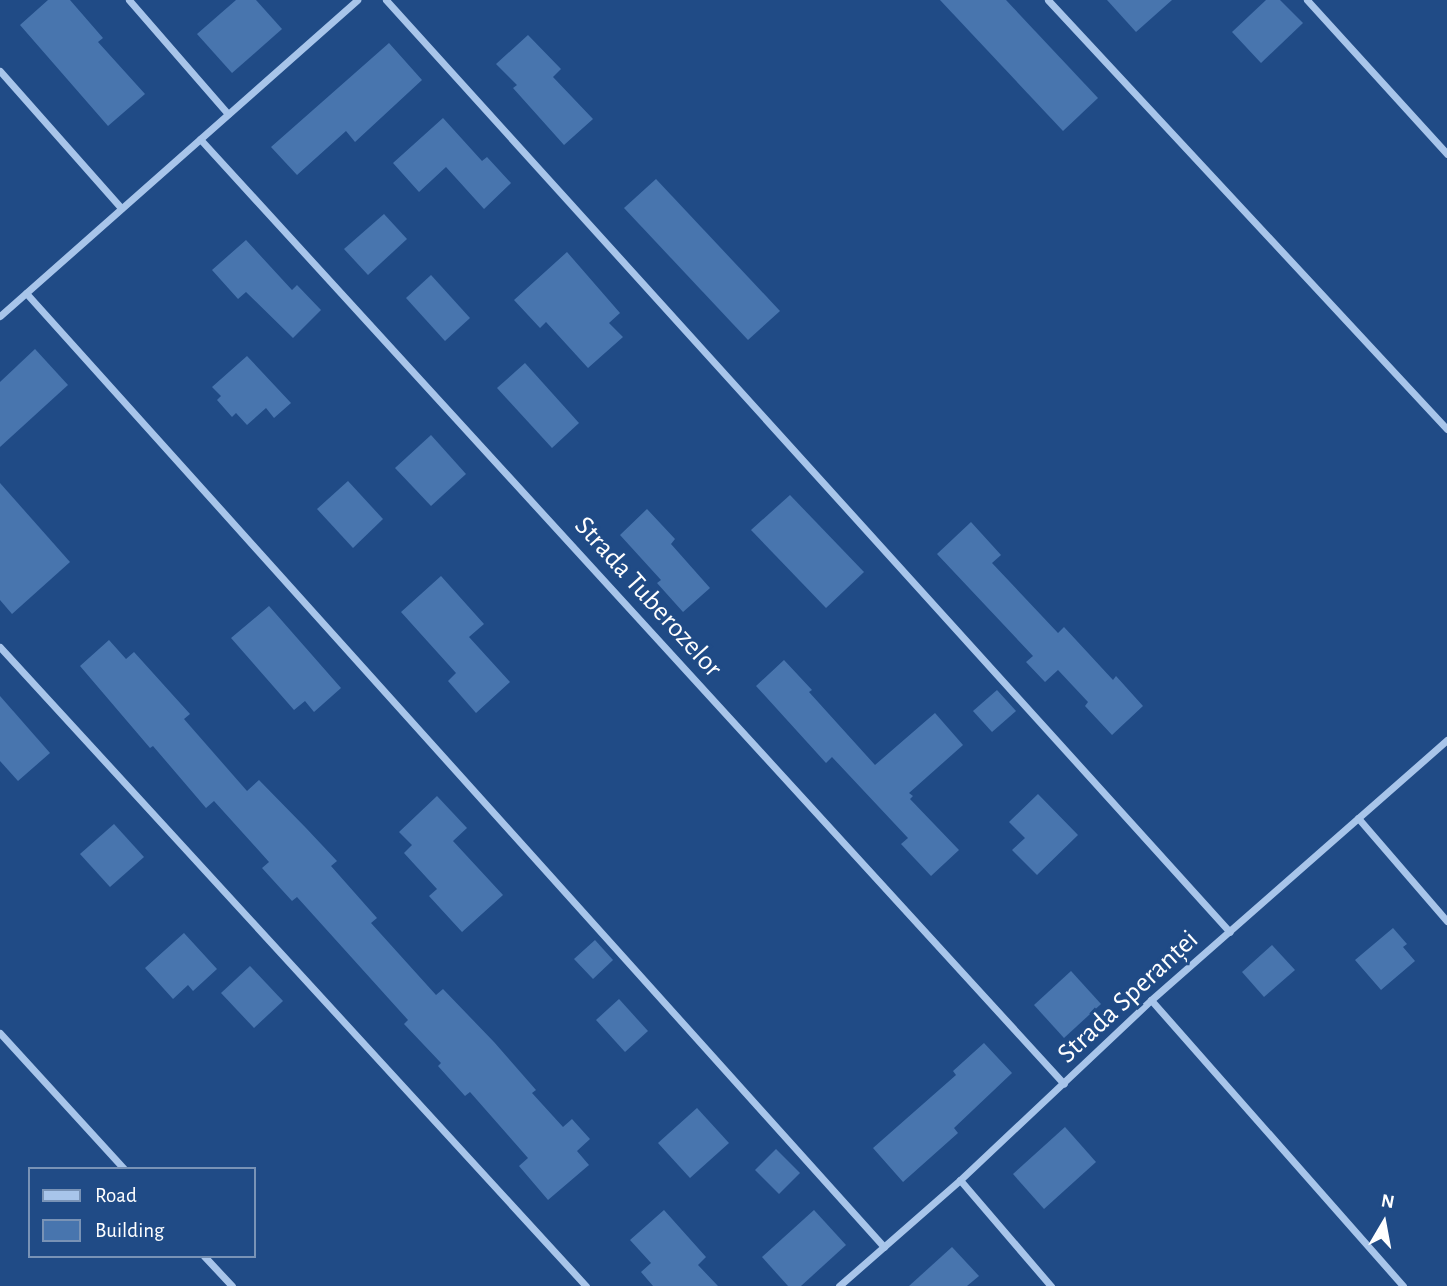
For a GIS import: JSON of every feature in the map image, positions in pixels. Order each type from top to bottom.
[{"type":"street","points":[[129,0],[228,114]]},
{"type":"street","points":[[0,316],[357,0]]},
{"type":"street","points":[[386,0],[1230,932]]},
{"type":"street","points":[[1048,0],[1447,429]]},
{"type":"street","points":[[1307,0],[1447,154]]},
{"type":"street","points":[[0,71],[121,208]]},
{"type":"street","name":"Strada Tuberozelor","points":[[200,139],[1064,1084]]},
{"type":"street","points":[[26,293],[884,1247]]},
{"type":"street","points":[[0,647],[586,1286]]},
{"type":"street","name":"Strada Speranței","points":[[839,1286],[960,1180],[1151,1000],[1447,740]]},
{"type":"street","points":[[1358,818],[1447,920]]},
{"type":"street","points":[[1151,1000],[1403,1286]]},
{"type":"street","points":[[0,1033],[122,1167]]},
{"type":"street","points":[[960,1180],[1051,1286]]},
{"type":"street","points":[[206,1258],[232,1286]]},
{"type":"building","points":[[48,0],[70,0],[103,38],[98,42],[145,94],[108,126],[20,25]]},
{"type":"building","points":[[236,0],[256,0],[282,29],[232,73],[197,34]]},
{"type":"building","points":[[940,0],[1006,0],[1098,98],[1063,131]]},
{"type":"building","points":[[1107,0],[1172,0],[1136,32]]},
{"type":"building","points":[[1266,0],[1280,0],[1303,23],[1261,63],[1232,32]]},
{"type":"building","points":[[528,35],[561,69],[553,77],[593,119],[564,145],[513,88],[517,85],[496,64]]},
{"type":"building","points":[[389,43],[422,80],[355,142],[346,131],[297,175],[271,147]]},
{"type":"building","points":[[443,118],[482,161],[487,157],[511,183],[484,209],[446,167],[419,192],[393,163]]},
{"type":"building","points":[[656,179],[780,311],[748,340],[624,208]]},
{"type":"building","points":[[384,214],[407,239],[368,275],[344,249]]},
{"type":"building","points":[[246,240],[292,290],[297,285],[321,310],[293,338],[246,292],[238,299],[212,270]]},
{"type":"building","points":[[567,252],[620,313],[609,323],[623,337],[588,368],[546,322],[540,328],[514,300]]},
{"type":"building","points":[[431,275],[470,318],[445,341],[406,298]]},
{"type":"building","points":[[35,349],[68,385],[0,447],[0,382]]},
{"type":"building","points":[[247,356],[291,403],[274,418],[266,408],[247,425],[236,413],[232,417],[217,400],[221,396],[212,387]]},
{"type":"building","points":[[525,363],[579,423],[552,448],[497,388]]},
{"type":"building","points":[[431,435],[466,474],[431,506],[395,468]]},
{"type":"building","points":[[348,481],[383,519],[353,548],[317,509]]},
{"type":"building","points":[[0,483],[70,562],[12,614],[0,600]]},
{"type":"building","points":[[790,495],[864,572],[826,608],[751,530]]},
{"type":"building","points":[[647,509],[675,539],[671,544],[710,588],[683,612],[657,583],[661,580],[620,535]]},
{"type":"building","points":[[971,522],[1001,555],[992,563],[1058,633],[1064,627],[1113,680],[1116,676],[1143,706],[1112,735],[1085,706],[1088,702],[1058,670],[1045,682],[1026,662],[1033,656],[937,554]]},
{"type":"building","points":[[441,576],[484,624],[469,637],[510,682],[476,713],[448,681],[456,673],[401,612]]},
{"type":"building","points":[[269,606],[341,688],[314,712],[305,701],[294,710],[231,638]]},
{"type":"building","points":[[109,640],[126,659],[134,652],[190,714],[184,719],[247,791],[259,780],[306,828],[337,861],[331,866],[377,918],[371,923],[436,995],[443,989],[494,1042],[536,1090],[532,1093],[563,1127],[572,1119],[590,1139],[577,1151],[589,1165],[548,1200],[519,1166],[528,1158],[470,1092],[465,1096],[438,1066],[441,1063],[404,1024],[408,1020],[297,897],[292,901],[262,868],[269,862],[214,801],[206,808],[80,666]]},
{"type":"building","points":[[784,660],[875,765],[935,713],[963,745],[909,793],[913,796],[910,799],[959,850],[931,876],[901,844],[908,838],[832,757],[826,763],[756,686]]},
{"type":"building","points":[[997,690],[1016,711],[992,732],[973,711]]},
{"type":"building","points":[[0,696],[50,753],[18,781],[0,761]]},
{"type":"building","points":[[1038,794],[1078,835],[1037,875],[1012,850],[1025,838],[1009,822]]},
{"type":"building","points":[[437,796],[467,828],[453,841],[503,895],[462,932],[429,896],[437,889],[404,853],[412,845],[399,832]]},
{"type":"building","points":[[114,824],[144,857],[110,887],[80,854]]},
{"type":"building","points":[[1393,928],[1407,944],[1403,947],[1415,961],[1381,990],[1355,960]]},
{"type":"building","points":[[184,933],[217,969],[193,991],[188,985],[173,999],[145,968]]},
{"type":"building","points":[[595,940],[613,960],[593,979],[574,959]]},
{"type":"building","points":[[1272,945],[1295,970],[1264,997],[1242,972]]},
{"type":"building","points":[[250,966],[283,1001],[254,1028],[221,993]]},
{"type":"building","points":[[1071,971],[1101,1004],[1064,1038],[1034,1005]]},
{"type":"building","points":[[619,999],[648,1031],[625,1052],[596,1020]]},
{"type":"building","points":[[984,1043],[1012,1073],[954,1128],[958,1133],[903,1182],[873,1148],[956,1075],[953,1071]]},
{"type":"building","points":[[697,1108],[729,1143],[690,1178],[658,1143]]},
{"type":"building","points":[[1065,1127],[1096,1162],[1044,1209],[1013,1174]]},
{"type":"building","points":[[776,1149],[800,1173],[779,1194],[755,1170]]},
{"type":"building","points":[[664,1210],[706,1257],[698,1265],[718,1286],[653,1286],[641,1272],[651,1263],[630,1240]]},
{"type":"building","points":[[814,1210],[846,1245],[801,1286],[788,1286],[762,1257]]},
{"type":"building","points":[[952,1247],[979,1276],[967,1286],[909,1286]]}]
